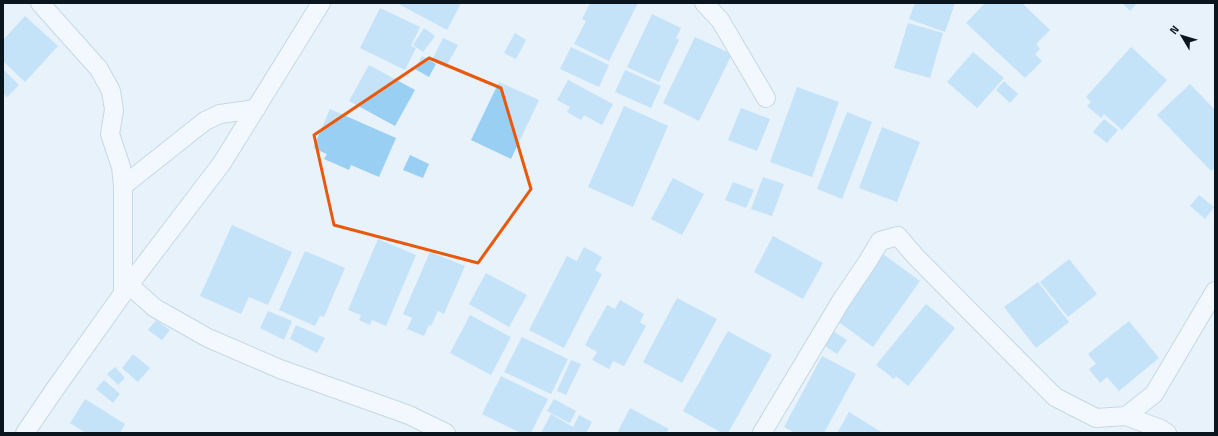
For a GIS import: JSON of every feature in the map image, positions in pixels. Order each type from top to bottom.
[{"type":"street","points":[[40,3],[99,69],[111,91],[114,110],[110,134],[121,167],[123,186],[126,289]]},
{"type":"street","points":[[25,433],[55,388],[126,289],[222,163],[321,3]]},
{"type":"street","points":[[704,3],[720,20],[766,98]]},
{"type":"street","points":[[123,186],[205,121],[220,114],[256,109]]},
{"type":"street","points":[[762,433],[841,301],[880,241],[898,236],[916,257],[1055,396],[1096,418],[1126,416],[1167,433]]},
{"type":"street","points":[[126,289],[155,308],[208,338],[280,369],[409,415],[446,433]]},
{"type":"street","points":[[1126,416],[1154,394],[1215,292]]},
{"type":"highlighted area","points":[[429,58],[501,88],[531,189],[478,263],[334,225],[314,135]]},
{"type":"building","points":[[397,3],[461,3],[447,30]]},
{"type":"building","points":[[590,3],[638,3],[609,61],[574,44],[586,21],[582,19]]},
{"type":"building","points":[[915,3],[955,3],[945,32],[909,19]]},
{"type":"building","points":[[985,3],[1022,3],[1050,30],[1036,44],[1040,49],[1035,54],[1042,61],[1025,78],[966,23]]},
{"type":"building","points":[[1122,3],[1137,3],[1130,11]]},
{"type":"building","points":[[380,8],[420,27],[411,46],[416,48],[405,70],[360,48]]},
{"type":"building","points":[[652,14],[681,28],[676,38],[679,40],[659,82],[627,67]]},
{"type":"building","points":[[25,16],[58,46],[25,82],[3,61],[3,40]]},
{"type":"building","points":[[908,23],[943,33],[930,78],[894,68]]},
{"type":"building","points":[[424,28],[435,36],[423,52],[413,45]]},
{"type":"building","points":[[515,33],[526,40],[516,59],[504,53]]},
{"type":"building","points":[[695,37],[732,54],[699,121],[663,103]]},
{"type":"building","points":[[443,38],[458,45],[446,67],[432,60]]},
{"type":"building","points":[[571,47],[609,65],[599,87],[560,69]]},
{"type":"building","points":[[1131,47],[1167,80],[1122,130],[1104,114],[1101,118],[1087,106],[1091,102],[1086,97]]},
{"type":"building","points":[[973,52],[1004,78],[977,108],[947,82]]},
{"type":"building","points":[[422,56],[436,64],[429,77],[415,69]]},
{"type":"building","points":[[369,65],[415,90],[395,126],[349,101]]},
{"type":"building","points":[[3,69],[19,85],[7,97],[3,93]]},
{"type":"building","points":[[625,70],[661,86],[651,108],[615,92]]},
{"type":"building","points":[[568,80],[613,104],[602,125],[584,115],[581,120],[567,112],[570,107],[557,100]]},
{"type":"building","points":[[1004,81],[1018,94],[1010,103],[996,90]]},
{"type":"building","points":[[499,82],[539,100],[511,159],[471,140]]},
{"type":"building","points":[[1190,84],[1215,110],[1215,168],[1211,171],[1157,115]]},
{"type":"building","points":[[797,87],[839,102],[812,177],[770,162]]},
{"type":"building","points":[[624,106],[668,126],[633,207],[588,187]]},
{"type":"building","points":[[741,108],[770,119],[757,151],[728,140]]},
{"type":"building","points":[[330,109],[396,138],[379,177],[351,165],[349,170],[324,159],[327,154],[313,148]]},
{"type":"building","points":[[847,112],[872,122],[842,199],[817,189]]},
{"type":"building","points":[[1104,119],[1118,130],[1107,143],[1093,132]]},
{"type":"building","points":[[882,127],[920,142],[897,202],[859,188]]},
{"type":"building","points":[[410,155],[429,164],[423,178],[403,170]]},
{"type":"building","points":[[763,177],[784,184],[772,216],[751,209]]},
{"type":"building","points":[[673,178],[704,194],[682,235],[651,219]]},
{"type":"building","points":[[733,182],[754,190],[746,208],[725,200]]},
{"type":"building","points":[[1199,195],[1214,207],[1205,219],[1190,206]]},
{"type":"building","points":[[232,225],[292,252],[268,305],[249,297],[241,314],[200,296]]},
{"type":"building","points":[[773,236],[823,263],[803,299],[754,272]]},
{"type":"building","points":[[378,239],[416,255],[386,326],[372,320],[370,325],[359,320],[361,315],[348,310]]},
{"type":"building","points":[[584,247],[602,257],[595,270],[602,274],[564,348],[529,330],[567,256],[577,261]]},
{"type":"building","points":[[305,251],[345,268],[324,317],[320,316],[315,326],[279,310]]},
{"type":"building","points":[[430,252],[465,266],[444,314],[438,311],[431,326],[429,325],[424,336],[407,329],[412,318],[403,314]]},
{"type":"building","points":[[883,254],[920,281],[873,347],[836,320]]},
{"type":"building","points":[[1069,259],[1097,294],[1068,317],[1040,282]]},
{"type":"building","points":[[486,273],[527,295],[509,327],[469,304]]},
{"type":"building","points":[[1038,282],[1069,322],[1036,348],[1004,307]]},
{"type":"building","points":[[677,298],[717,319],[682,383],[643,362]]},
{"type":"building","points":[[620,300],[644,314],[640,322],[646,326],[624,366],[613,361],[609,369],[592,360],[597,352],[585,345],[607,305],[615,309]]},
{"type":"building","points":[[926,304],[955,328],[908,386],[896,376],[894,379],[876,365]]},
{"type":"building","points":[[268,311],[292,321],[284,340],[260,328]]},
{"type":"building","points":[[470,315],[511,337],[491,375],[450,353]]},
{"type":"building","points":[[156,320],[170,330],[162,340],[148,330]]},
{"type":"building","points":[[1129,321],[1159,358],[1119,391],[1107,377],[1100,383],[1089,369],[1096,364],[1088,354]]},
{"type":"building","points":[[296,325],[325,338],[317,353],[290,339]]},
{"type":"building","points":[[830,329],[847,340],[837,354],[820,343]]},
{"type":"building","points":[[728,331],[772,355],[728,433],[722,433],[683,411]]},
{"type":"building","points":[[522,337],[568,359],[551,394],[504,372]]},
{"type":"building","points":[[133,354],[150,368],[138,382],[122,368]]},
{"type":"building","points":[[822,356],[856,374],[824,433],[795,433],[784,427]]},
{"type":"building","points":[[571,360],[581,364],[566,395],[557,391]]},
{"type":"building","points":[[115,367],[125,378],[118,385],[107,374]]},
{"type":"building","points":[[501,376],[548,399],[531,433],[521,433],[482,414]]},
{"type":"building","points":[[104,380],[120,394],[113,403],[96,389]]},
{"type":"building","points":[[85,399],[125,424],[120,433],[86,433],[70,423]]},
{"type":"building","points":[[554,399],[576,411],[570,423],[547,411]]},
{"type":"building","points":[[630,408],[669,429],[666,433],[617,433]]},
{"type":"building","points":[[849,412],[883,433],[837,433]]},
{"type":"building","points":[[551,414],[573,427],[579,415],[592,422],[586,433],[541,433]]}]
